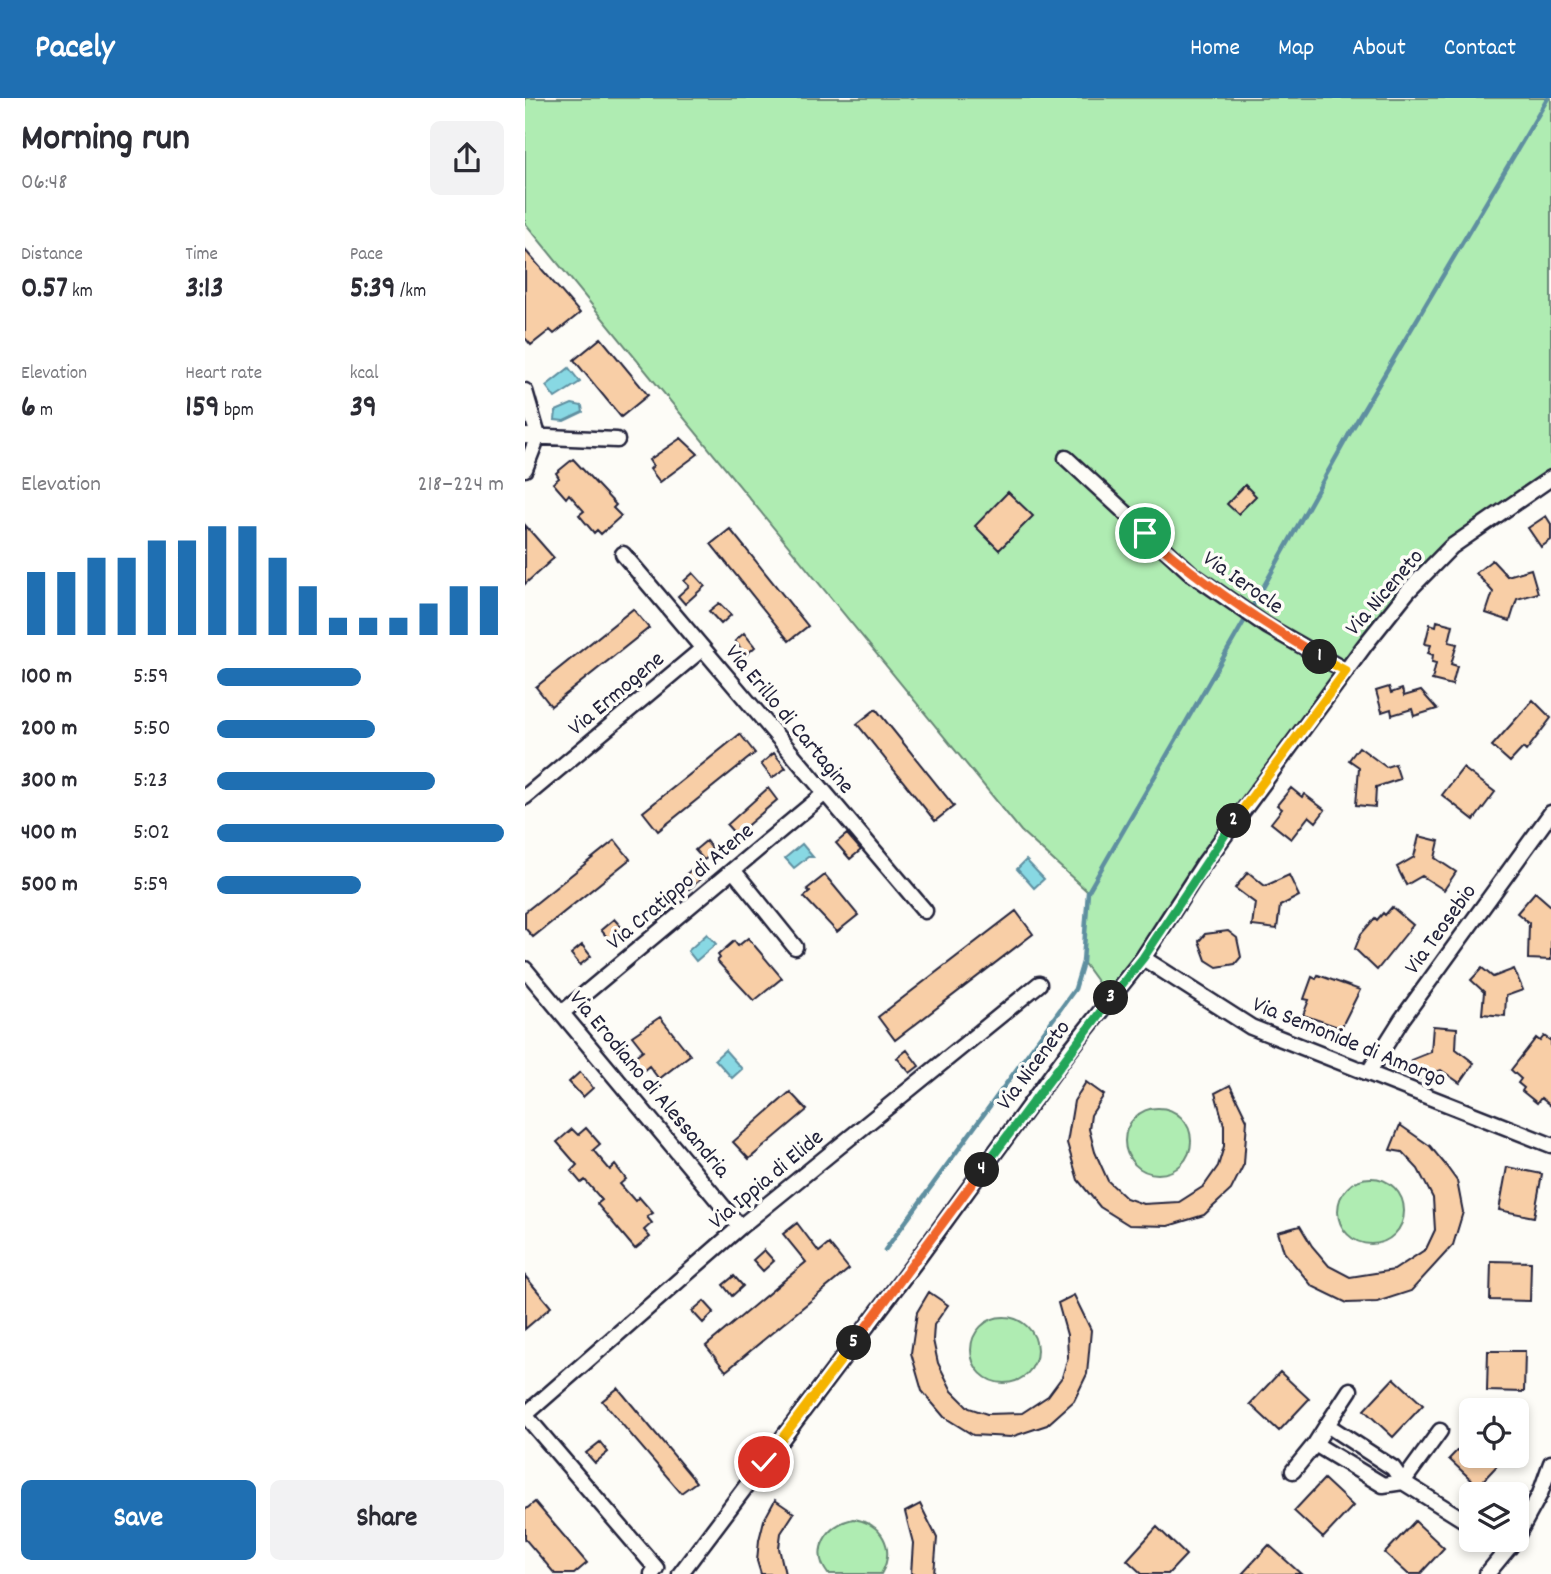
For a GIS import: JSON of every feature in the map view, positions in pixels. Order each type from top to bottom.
[{"type":"street","points":[[525,391],[532,436],[525,469]]},
{"type":"street","points":[[532,436],[617,440]]},
{"type":"street","name":"Via Ierocle","points":[[1066,458],[1192,574],[1266,626],[1346,671]]},
{"type":"street","name":"Via Niceneto","points":[[680,1574],[911,1268],[1069,1051],[1143,958],[1203,864],[1346,671],[1409,591],[1451,547],[1551,478]]},
{"type":"street","name":"Via Erillo di Cartagine","points":[[623,554],[925,911]]},
{"type":"street","name":"Via Ermogene","points":[[525,797],[702,649]]},
{"type":"street","name":"Via Cratippo di Atene","points":[[563,1012],[824,794]]},
{"type":"street","name":"Via Teosebio","points":[[1368,1073],[1402,1019],[1551,813]]},
{"type":"street","points":[[733,870],[795,947]]},
{"type":"street","name":"Via Semonide di Amorgo","points":[[1143,958],[1251,1027],[1551,1145]]},
{"type":"street","name":"Via Erodiano di Alessandria","points":[[525,969],[740,1227]]},
{"type":"street","name":"Via Ippia di Elide","points":[[525,1415],[740,1227],[1039,984]]},
{"type":"street","points":[[1293,1471],[1315,1444],[1350,1390]]},
{"type":"street","points":[[525,1415],[657,1572]]},
{"type":"street","points":[[1327,1425],[1393,1468],[1403,1482],[1459,1517]]},
{"type":"street","points":[[1315,1444],[1384,1485],[1403,1482],[1440,1431]]},
{"type":"street","points":[[1529,1514],[1540,1494],[1551,1463]]},
{"type":"street","points":[[1487,1574],[1505,1552]]},
{"type":"green space","points":[[525,98],[1551,98],[1551,478],[1499,513],[1408,591],[1110,999],[1083,962],[1088,892],[1021,831],[525,223]]},
{"type":"green space","points":[[1151,1108],[1165,1108],[1177,1113],[1186,1122],[1191,1141],[1189,1154],[1182,1165],[1165,1174],[1151,1174],[1139,1169],[1130,1160],[1125,1148],[1125,1134],[1130,1122],[1139,1113]]},
{"type":"green space","points":[[1364,1178],[1378,1178],[1390,1183],[1399,1192],[1404,1211],[1402,1224],[1395,1235],[1378,1244],[1364,1244],[1352,1239],[1343,1230],[1338,1218],[1338,1204],[1343,1192],[1352,1183]]},
{"type":"green space","points":[[997,1317],[1011,1317],[1023,1322],[1032,1331],[1037,1350],[1035,1363],[1028,1374],[1011,1383],[997,1383],[985,1378],[976,1369],[971,1357],[971,1343],[976,1331],[985,1322]]},
{"type":"green space","points":[[853,1519],[872,1526],[883,1538],[887,1555],[881,1574],[828,1574],[823,1565],[821,1548],[824,1540],[836,1527]]},
{"type":"water","points":[[569,368],[580,382],[555,398],[546,386]]},
{"type":"water","points":[[572,404],[582,406],[583,412],[564,421],[555,420],[556,411]]},
{"type":"water","points":[[802,844],[813,857],[808,857],[794,868],[785,858]]},
{"type":"water","points":[[1026,860],[1044,879],[1034,888],[1017,869]]},
{"type":"water","points":[[707,934],[716,944],[696,961],[688,951]]},
{"type":"water","points":[[725,1050],[742,1069],[732,1078],[715,1059]]},
{"type":"building","points":[[525,250],[580,313],[554,334],[550,330],[531,345],[525,338]]},
{"type":"building","points":[[601,338],[648,395],[621,417],[574,360]]},
{"type":"building","points":[[681,438],[698,454],[660,482],[650,469],[653,466],[649,460]]},
{"type":"building","points":[[573,459],[616,505],[613,508],[621,516],[601,534],[597,530],[594,533],[579,515],[584,511],[569,494],[566,498],[553,483],[559,478],[556,473]]},
{"type":"building","points":[[1245,485],[1256,496],[1238,514],[1227,504]]},
{"type":"building","points":[[1008,492],[1033,516],[999,550],[975,526]]},
{"type":"building","points":[[1546,516],[1551,524],[1551,540],[1541,547],[1528,528]]},
{"type":"building","points":[[525,525],[554,558],[525,584]]},
{"type":"building","points":[[730,529],[808,626],[789,641],[711,544]]},
{"type":"building","points":[[1492,560],[1507,576],[1531,569],[1538,593],[1517,599],[1510,621],[1486,613],[1493,592],[1476,573]]},
{"type":"building","points":[[693,573],[705,586],[685,604],[678,596],[689,586],[684,581]]},
{"type":"building","points":[[719,603],[731,615],[721,624],[709,611]]},
{"type":"building","points":[[633,609],[649,628],[551,706],[536,687]]},
{"type":"building","points":[[1437,621],[1453,625],[1449,642],[1457,644],[1451,664],[1457,666],[1452,685],[1432,680],[1436,663],[1432,662],[1433,655],[1428,653],[1431,645],[1425,644],[1430,624],[1436,626]]},
{"type":"building","points":[[744,633],[755,647],[746,655],[735,641]]},
{"type":"building","points":[[1389,687],[1391,693],[1402,689],[1404,696],[1421,691],[1437,709],[1414,716],[1412,709],[1392,715],[1391,709],[1382,712],[1376,691]]},
{"type":"building","points":[[1533,700],[1551,718],[1526,751],[1523,748],[1510,762],[1492,746]]},
{"type":"building","points":[[876,709],[954,806],[935,821],[857,724]]},
{"type":"building","points":[[740,734],[755,753],[658,831],[643,812]]},
{"type":"building","points":[[1359,747],[1386,767],[1395,764],[1400,779],[1376,787],[1375,807],[1356,805],[1359,767],[1349,760]]},
{"type":"building","points":[[774,753],[786,768],[772,778],[761,764]]},
{"type":"building","points":[[1463,768],[1495,792],[1474,820],[1442,795]]},
{"type":"building","points":[[768,788],[777,800],[736,835],[727,825]]},
{"type":"building","points":[[1291,788],[1325,810],[1316,822],[1309,816],[1291,839],[1271,823],[1282,809],[1277,805]]},
{"type":"building","points":[[847,834],[861,850],[850,859],[836,843]]},
{"type":"building","points":[[1419,836],[1439,841],[1435,858],[1456,872],[1444,890],[1422,876],[1406,885],[1397,867],[1414,857]]},
{"type":"building","points":[[615,840],[630,859],[533,937],[525,928],[525,912]]},
{"type":"building","points":[[706,841],[715,852],[704,860],[695,850]]},
{"type":"building","points":[[691,870],[700,880],[689,889],[681,879]]},
{"type":"building","points":[[1248,872],[1265,886],[1289,875],[1299,896],[1280,906],[1277,929],[1252,926],[1255,903],[1235,888]]},
{"type":"building","points":[[825,875],[858,915],[837,932],[804,897],[810,892],[807,889]]},
{"type":"building","points":[[1535,892],[1551,906],[1551,960],[1528,959],[1529,923],[1517,913]]},
{"type":"building","points":[[1392,907],[1413,925],[1377,970],[1355,949],[1361,934],[1375,918],[1377,920],[1383,913],[1385,915]]},
{"type":"building","points":[[1016,911],[1033,934],[895,1040],[878,1017]]},
{"type":"building","points":[[614,919],[623,929],[610,941],[601,930]]},
{"type":"building","points":[[1228,931],[1237,938],[1241,957],[1235,964],[1217,967],[1206,960],[1199,941],[1205,934]]},
{"type":"building","points":[[748,938],[782,978],[754,1001],[717,961],[720,958],[718,955],[734,941],[738,946]]},
{"type":"building","points":[[582,945],[591,956],[580,965],[571,954]]},
{"type":"building","points":[[1482,968],[1493,977],[1514,969],[1523,990],[1506,996],[1505,1016],[1482,1014],[1484,992],[1471,980]]},
{"type":"building","points":[[1318,975],[1360,990],[1341,1028],[1303,1015],[1309,1000],[1304,999],[1312,977],[1316,979]]},
{"type":"building","points":[[660,1017],[690,1055],[659,1079],[649,1066],[643,1071],[633,1058],[643,1050],[632,1036]]},
{"type":"building","points":[[1433,1026],[1457,1028],[1456,1049],[1474,1063],[1460,1083],[1441,1070],[1418,1079],[1411,1060],[1431,1052]]},
{"type":"building","points":[[1544,1036],[1551,1041],[1551,1106],[1541,1098],[1537,1103],[1522,1091],[1524,1088],[1518,1083],[1521,1079],[1511,1070],[1536,1038],[1540,1041]]},
{"type":"building","points":[[907,1050],[919,1066],[910,1073],[897,1058]]},
{"type":"building","points":[[580,1072],[593,1088],[583,1097],[569,1082]]},
{"type":"building","points":[[1086,1082],[1104,1095],[1091,1115],[1089,1129],[1095,1152],[1108,1181],[1126,1198],[1143,1204],[1179,1202],[1204,1186],[1218,1166],[1224,1146],[1224,1125],[1215,1093],[1230,1085],[1247,1120],[1244,1164],[1231,1190],[1204,1215],[1168,1226],[1129,1225],[1100,1207],[1078,1180],[1067,1143],[1074,1101]]},
{"type":"building","points":[[790,1092],[807,1110],[749,1159],[733,1142]]},
{"type":"building","points":[[1400,1125],[1430,1146],[1444,1163],[1457,1181],[1463,1212],[1453,1245],[1411,1291],[1377,1302],[1347,1303],[1312,1286],[1284,1252],[1278,1232],[1300,1226],[1329,1266],[1350,1277],[1394,1270],[1426,1249],[1435,1230],[1433,1198],[1418,1169],[1402,1152],[1390,1150]]},
{"type":"building","points":[[586,1128],[600,1144],[593,1150],[610,1170],[615,1165],[626,1179],[620,1184],[635,1201],[639,1197],[653,1213],[647,1217],[652,1223],[644,1230],[650,1237],[635,1249],[597,1204],[602,1200],[585,1180],[581,1183],[571,1171],[577,1165],[557,1142],[572,1129],[578,1135]]},
{"type":"building","points":[[1507,1167],[1542,1174],[1534,1217],[1499,1210]]},
{"type":"building","points":[[797,1223],[819,1252],[829,1244],[849,1269],[726,1371],[706,1346],[806,1262],[783,1234]]},
{"type":"building","points":[[764,1250],[774,1261],[763,1271],[753,1260]]},
{"type":"building","points":[[1491,1261],[1531,1262],[1530,1301],[1490,1300]]},
{"type":"building","points":[[525,1276],[551,1307],[525,1329]]},
{"type":"building","points":[[734,1276],[743,1286],[732,1296],[723,1285]]},
{"type":"building","points":[[929,1292],[948,1305],[934,1325],[933,1340],[938,1363],[952,1391],[969,1408],[987,1414],[1022,1413],[1048,1396],[1062,1377],[1068,1357],[1067,1335],[1058,1303],[1074,1295],[1091,1330],[1087,1374],[1074,1401],[1047,1425],[1011,1437],[973,1435],[944,1417],[922,1391],[911,1353],[917,1312]]},
{"type":"building","points":[[704,1301],[714,1312],[703,1323],[692,1311]]},
{"type":"building","points":[[1488,1351],[1525,1351],[1524,1392],[1487,1391]]},
{"type":"building","points":[[1280,1372],[1309,1399],[1279,1431],[1250,1404]]},
{"type":"building","points":[[1394,1378],[1423,1405],[1393,1437],[1364,1410]]},
{"type":"building","points":[[618,1388],[696,1482],[681,1493],[602,1401]]},
{"type":"building","points":[[600,1442],[608,1452],[595,1463],[586,1453]]},
{"type":"building","points":[[1459,1449],[1459,1468],[1495,1468],[1482,1482],[1474,1482],[1449,1459]]},
{"type":"building","points":[[1324,1479],[1353,1506],[1323,1538],[1294,1511]]},
{"type":"building","points":[[775,1500],[794,1513],[781,1533],[779,1548],[785,1574],[761,1574],[757,1561],[759,1540],[764,1520]]},
{"type":"building","points":[[535,1502],[587,1563],[574,1574],[555,1574],[525,1539],[525,1510]]},
{"type":"building","points":[[920,1504],[937,1538],[934,1574],[911,1574],[913,1543],[905,1512]]},
{"type":"building","points":[[1415,1521],[1444,1548],[1420,1574],[1408,1574],[1385,1553]]},
{"type":"building","points":[[1157,1527],[1186,1555],[1168,1574],[1142,1574],[1127,1560]]},
{"type":"building","points":[[1269,1545],[1301,1574],[1242,1574]]},
{"type":"waterway","points":[[1251,609],[1348,436],[1548,98]]},
{"type":"waterway","points":[[885,1250],[1075,989],[1083,962],[1088,892],[1246,618]]},
{"type":"route","points":[[764,1462],[919,1257],[1069,1051],[1143,958],[1203,864],[1346,671],[1266,626],[1192,574],[1145,533]]}]
